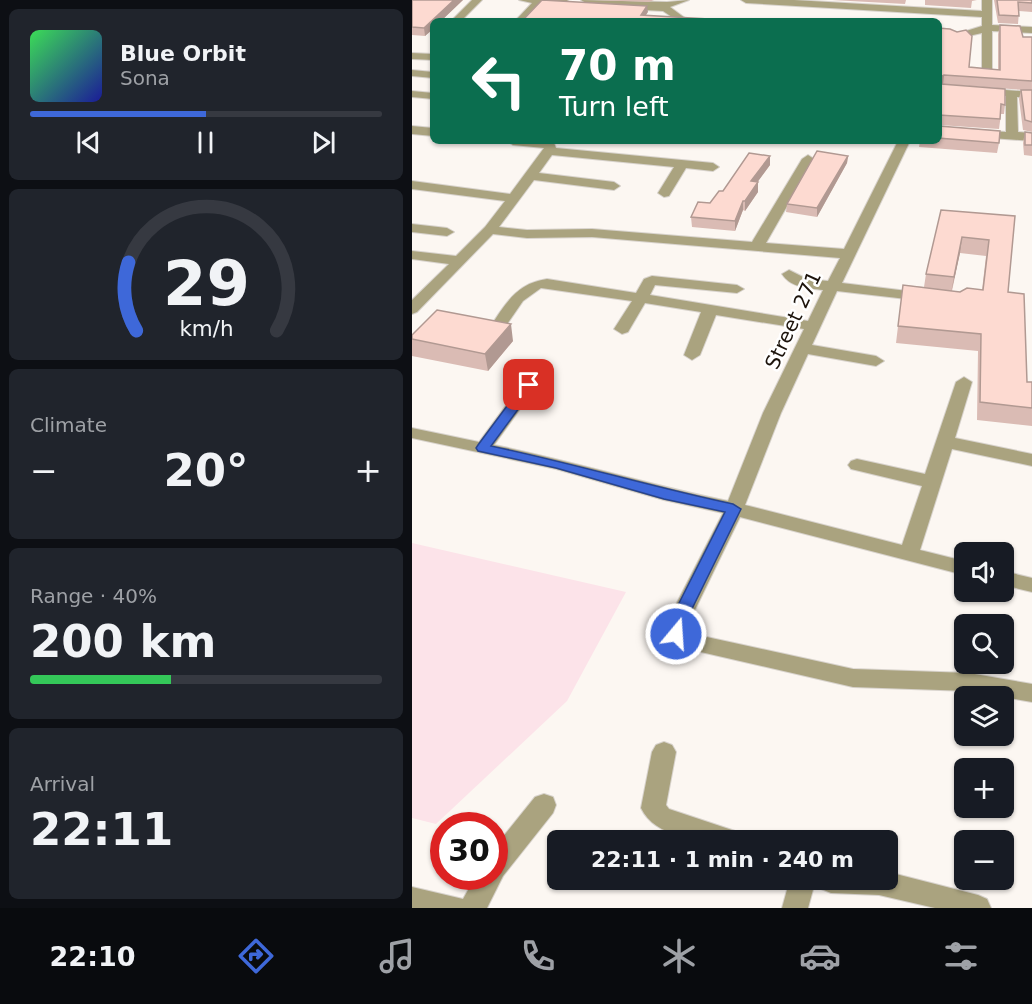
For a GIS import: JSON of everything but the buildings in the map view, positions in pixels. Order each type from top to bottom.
[{"type":"street","points":[[459,18],[477,0]]},
{"type":"street","points":[[524,0],[601,4],[668,4],[684,0]]},
{"type":"street","points":[[523,18],[539,0]]},
{"type":"street","points":[[746,0],[923,5],[961,13],[987,25],[1032,30]]},
{"type":"street","points":[[987,0],[987,72]]},
{"type":"street","points":[[662,18],[668,4]]},
{"type":"street","points":[[668,4],[682,18]]},
{"type":"street","points":[[951,35],[987,25],[1032,25]]},
{"type":"street","points":[[412,56],[430,57]]},
{"type":"street","points":[[412,73],[430,75]]},
{"type":"street","points":[[966,90],[1032,95]]},
{"type":"street","points":[[1011,93],[1012,136]]},
{"type":"street","points":[[412,94],[430,96]]},
{"type":"street","points":[[942,130],[1032,137]]},
{"type":"street","points":[[412,309],[461,261],[515,199],[549,151],[550,146],[538,144]]},
{"type":"street","name":"Street 271","points":[[902,147],[772,413],[733,509],[678,621],[676,634],[687,641],[853,678],[969,682],[1032,693]]},
{"type":"street","points":[[549,151],[713,166]]},
{"type":"street","points":[[757,246],[808,159]]},
{"type":"street","points":[[664,193],[682,164]]},
{"type":"street","points":[[531,176],[614,186]]},
{"type":"street","points":[[412,185],[515,199]]},
{"type":"street","points":[[412,228],[447,232]]},
{"type":"street","points":[[490,230],[527,234],[592,233],[848,254]]},
{"type":"street","points":[[412,255],[461,261]]},
{"type":"street","points":[[789,274],[792,278],[804,283],[935,298]]},
{"type":"street","points":[[622,329],[652,280],[737,289]]},
{"type":"street","points":[[498,327],[524,290],[536,283],[813,326]]},
{"type":"street","points":[[692,355],[710,310]]},
{"type":"street","points":[[803,348],[876,361]]},
{"type":"street","points":[[482,448],[541,369]]},
{"type":"street","points":[[909,554],[964,382]]},
{"type":"street","points":[[412,433],[558,464],[664,494],[733,509],[954,565]]},
{"type":"street","points":[[945,442],[1032,460]]},
{"type":"street","points":[[857,465],[932,482]]},
{"type":"street","points":[[1014,581],[1032,585]]},
{"type":"street","points":[[664,752],[654,808],[661,816],[701,830]]},
{"type":"street","points":[[508,850],[544,805]]},
{"type":"street","points":[[898,888],[978,908]]},
{"type":"street","points":[[473,908],[483,890]]},
{"type":"street","points":[[795,908],[800,890]]},
{"type":"street","points":[[412,899],[454,908]]},
{"type":"shaded area","points":[[412,543],[626,592],[567,701],[449,812],[430,812],[430,822],[412,818]]},
{"type":"route","points":[[529,385],[482,448],[558,464],[664,494],[733,509],[678,621],[676,634]]}]
